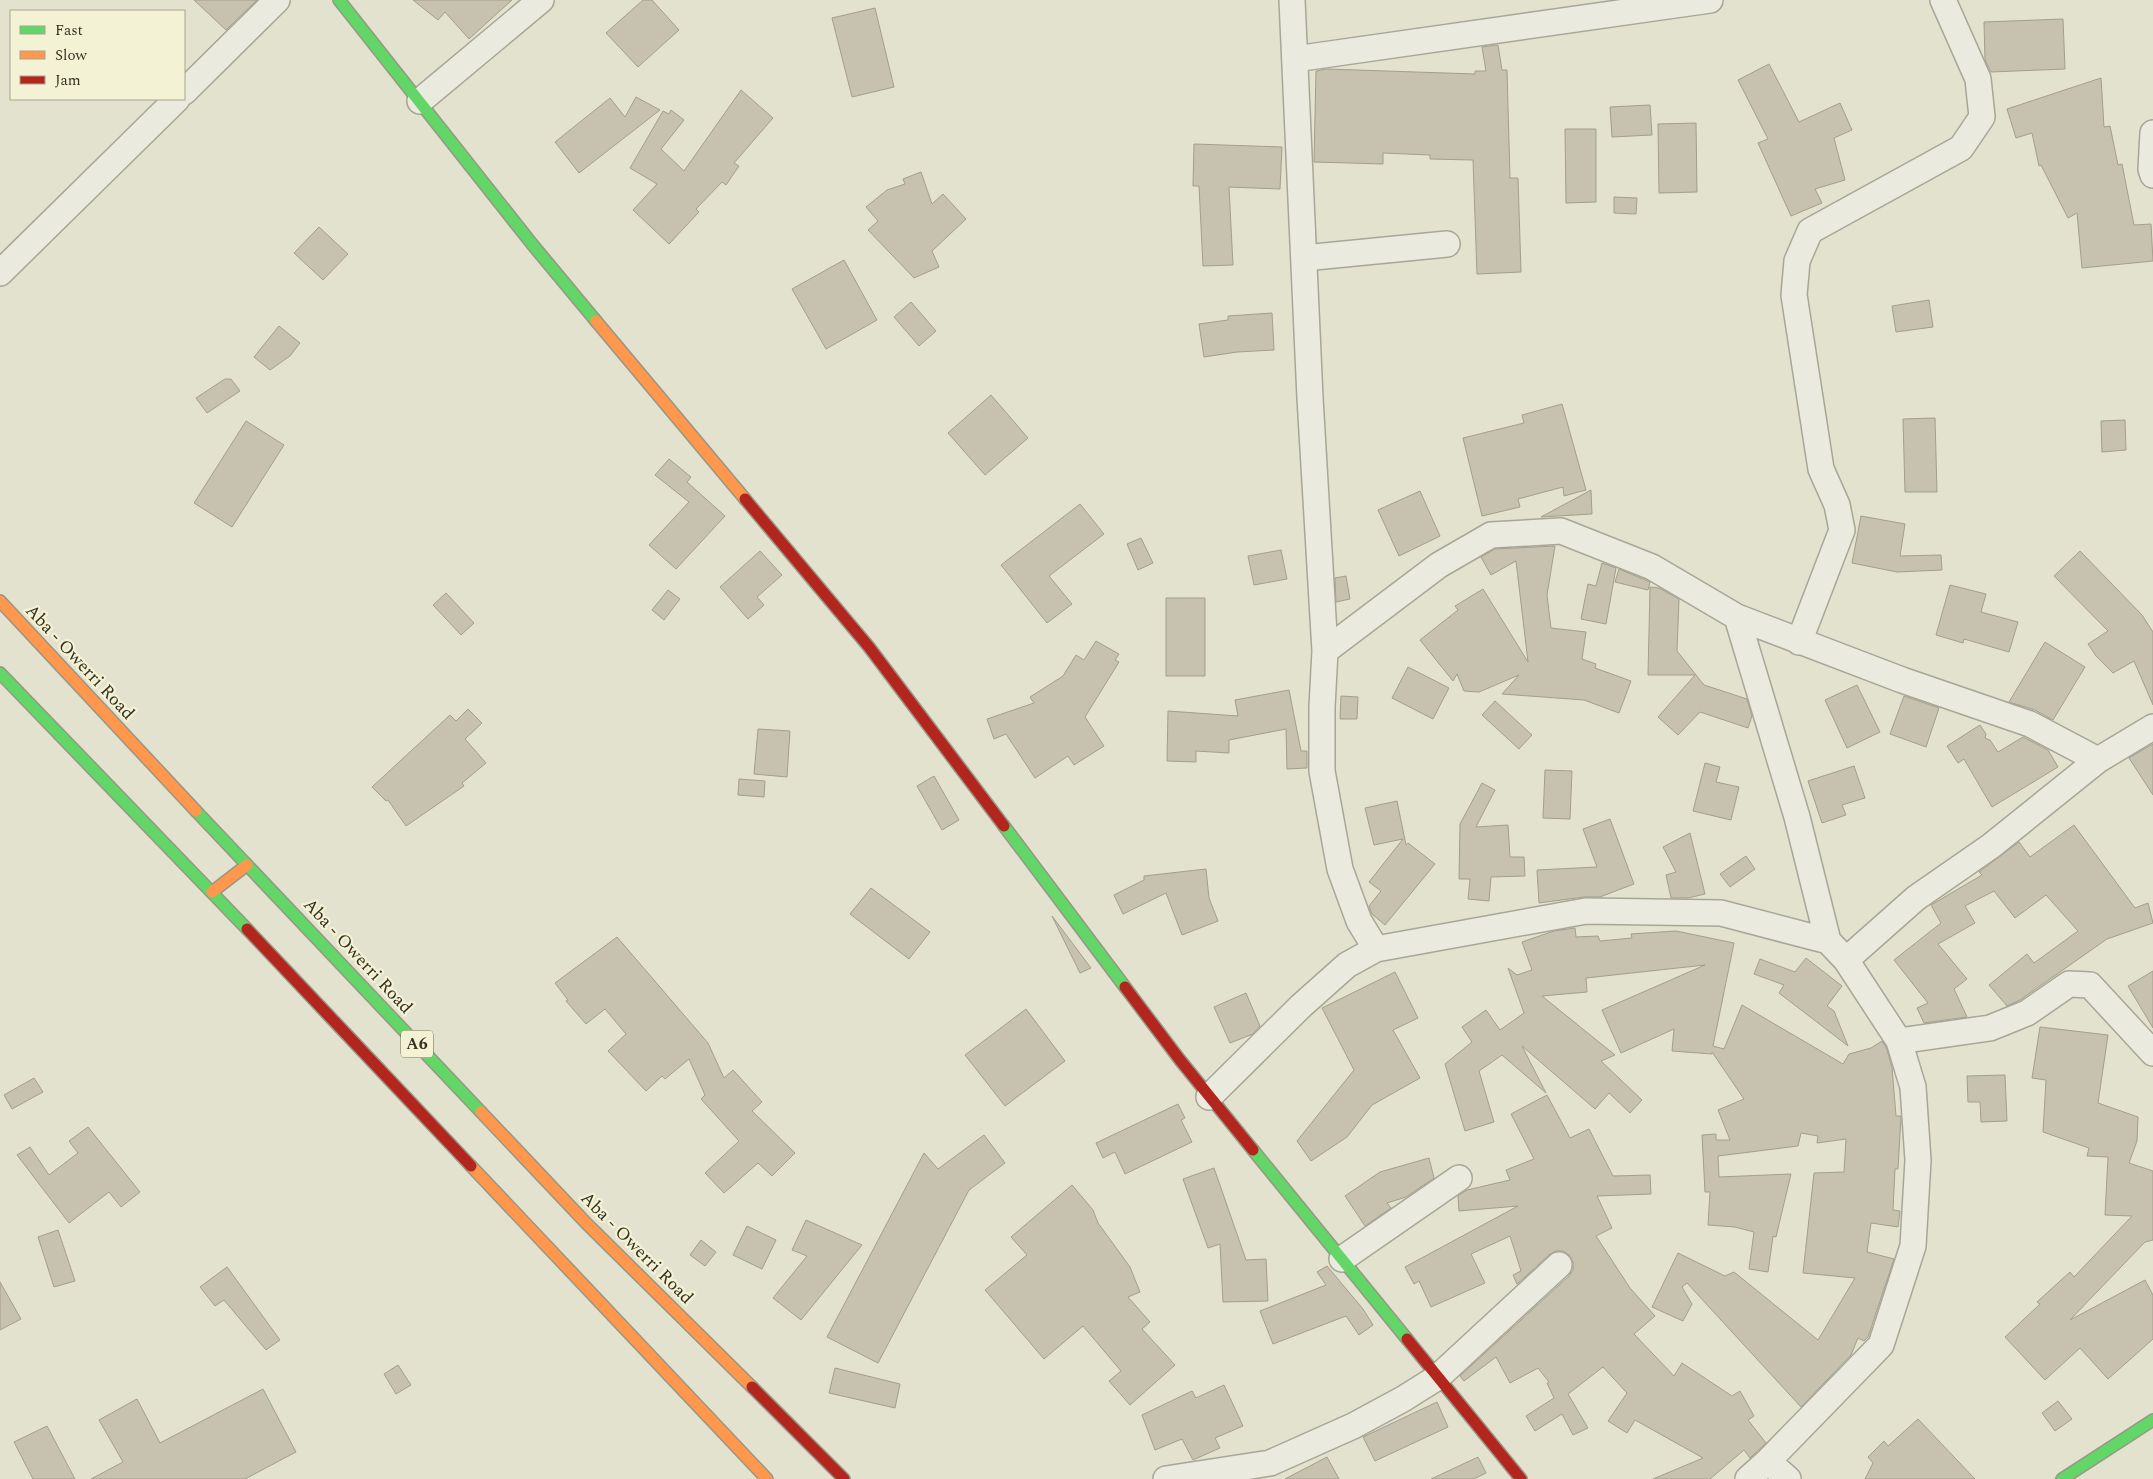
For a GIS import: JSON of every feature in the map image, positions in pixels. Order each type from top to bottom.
[{"type":"main road","points":[[339,0],[532,244],[869,647],[1209,1097],[1521,1479]]},
{"type":"main road","name":"Aba - Owerri Road","points":[[0,600],[247,865],[587,1224],[844,1479]]},
{"type":"main road","name":"A6","points":[[0,673],[212,892],[767,1479]]},
{"type":"main road","points":[[212,892],[247,865]]},
{"type":"main road","points":[[2062,1479],[2153,1420]]},
{"type":"street","points":[[185,91],[278,0]]},
{"type":"street","points":[[420,101],[541,0]]},
{"type":"street","points":[[1292,0],[1310,408],[1326,651],[1322,707],[1322,771],[1340,869],[1359,921],[1376,949]]},
{"type":"street","points":[[1295,59],[1710,0]]},
{"type":"street","points":[[1799,642],[1842,530],[1837,505],[1821,469],[1794,295],[1797,261],[1810,231],[1961,148],[1982,117],[1978,79],[1943,0]]},
{"type":"street","points":[[0,273],[176,100]]},
{"type":"street","points":[[2153,133],[2151,169],[2153,175]]},
{"type":"street","points":[[1304,258],[1447,244]]},
{"type":"street","points":[[1326,651],[1439,565],[1491,535],[1561,531],[1652,567],[1737,617],[1799,642],[2030,724],[2098,760]]},
{"type":"street","points":[[1737,617],[1797,817],[1828,941],[1846,960],[1899,1042],[1913,1087],[1918,1160],[1913,1246],[1881,1346],[1748,1479]]},
{"type":"street","points":[[1846,960],[1916,898],[1992,846],[2098,760],[2153,727]]},
{"type":"street","points":[[1209,1097],[1301,1006],[1347,965],[1376,949],[1586,912],[1721,913],[1828,941]]},
{"type":"street","points":[[1899,1042],[1990,1028],[2027,1013],[2069,984],[2090,985],[2153,1054]]},
{"type":"street","points":[[1342,1259],[1460,1178]]},
{"type":"street","points":[[1166,1479],[1270,1463],[1353,1426],[1403,1399],[1438,1377],[1559,1265]]},
{"type":"street","points":[[1768,1461],[1788,1479]]},
{"type":"building","points":[[194,0],[257,0],[226,30]]},
{"type":"building","points":[[413,0],[512,0],[469,39],[445,12],[438,20]]},
{"type":"building","points":[[643,0],[652,0],[679,30],[638,67],[606,33]]},
{"type":"building","points":[[875,8],[894,87],[852,97],[832,18]]},
{"type":"building","points":[[2063,19],[2065,69],[1991,72],[1985,60],[1984,22]]},
{"type":"building","points":[[1498,45],[1502,70],[1507,70],[1510,178],[1518,178],[1521,272],[1477,274],[1473,160],[1430,159],[1430,155],[1383,153],[1383,164],[1314,162],[1316,71],[1327,69],[1475,74],[1475,71],[1486,71],[1482,47]]},
{"type":"building","points":[[1769,64],[1799,122],[1840,103],[1852,130],[1834,138],[1845,180],[1815,189],[1822,203],[1791,216],[1758,143],[1768,139],[1738,80]]},
{"type":"building","points":[[2101,78],[2104,127],[2110,126],[2118,165],[2122,164],[2134,225],[2151,224],[2153,261],[2082,268],[2077,213],[2068,218],[2041,165],[2039,166],[2032,133],[2016,138],[2007,109]]},
{"type":"building","points":[[741,90],[773,118],[734,163],[739,166],[726,185],[722,182],[696,209],[699,212],[669,244],[633,210],[657,184],[630,168],[663,111],[669,114],[671,110],[684,120],[661,149],[684,171]]},
{"type":"building","points":[[636,97],[660,110],[579,173],[555,142],[610,98],[625,117]]},
{"type":"building","points":[[1650,105],[1652,135],[1612,137],[1610,107]]},
{"type":"building","points":[[1696,123],[1697,192],[1659,193],[1658,124]]},
{"type":"building","points":[[1565,129],[1596,129],[1596,202],[1566,203]]},
{"type":"building","points":[[1194,144],[1282,147],[1280,189],[1229,187],[1233,265],[1203,266],[1199,186],[1193,186]]},
{"type":"building","points":[[921,172],[932,204],[943,194],[966,219],[932,251],[939,267],[914,278],[868,230],[878,221],[866,207],[887,190],[905,184],[903,179]]},
{"type":"building","points":[[1614,197],[1637,198],[1636,214],[1614,213]]},
{"type":"building","points":[[319,227],[348,254],[323,280],[294,253]]},
{"type":"building","points":[[844,260],[877,320],[826,349],[792,289]]},
{"type":"building","points":[[1929,300],[1933,327],[1896,332],[1892,306]]},
{"type":"building","points":[[911,302],[936,331],[919,346],[894,317]]},
{"type":"building","points":[[1272,313],[1274,350],[1237,352],[1204,357],[1199,324],[1228,320],[1228,316]]},
{"type":"building","points":[[279,326],[300,343],[290,356],[270,370],[254,357]]},
{"type":"building","points":[[225,379],[231,379],[240,391],[207,413],[196,398]]},
{"type":"building","points":[[991,395],[1028,438],[985,475],[948,433]]},
{"type":"building","points":[[1562,404],[1586,490],[1564,496],[1563,487],[1518,499],[1520,507],[1482,516],[1463,438],[1524,423],[1522,415]]},
{"type":"building","points":[[1935,418],[1937,492],[1905,492],[1903,419]]},
{"type":"building","points":[[2125,420],[2126,450],[2102,452],[2101,421]]},
{"type":"building","points":[[246,421],[284,445],[232,527],[194,503]]},
{"type":"building","points":[[669,459],[691,477],[687,482],[725,516],[676,569],[649,545],[689,502],[655,475]]},
{"type":"building","points":[[1591,490],[1592,514],[1541,517]]},
{"type":"building","points":[[1420,491],[1440,536],[1399,556],[1378,510]]},
{"type":"building","points":[[1080,504],[1104,534],[1049,576],[1072,604],[1047,623],[1001,565]]},
{"type":"building","points":[[1861,516],[1905,524],[1900,556],[1941,555],[1942,570],[1897,572],[1852,563]]},
{"type":"building","points":[[1141,538],[1153,563],[1138,570],[1127,544]]},
{"type":"building","points":[[1555,546],[1547,595],[1551,628],[1586,632],[1582,659],[1596,664],[1595,668],[1631,681],[1619,713],[1584,700],[1502,694],[1519,675],[1479,692],[1464,691],[1457,674],[1453,681],[1420,640],[1458,610],[1455,606],[1483,589],[1528,662],[1516,561],[1491,575],[1481,557],[1495,549]]},
{"type":"building","points":[[1281,550],[1287,579],[1254,585],[1248,556]]},
{"type":"building","points":[[760,551],[782,575],[757,597],[764,605],[748,619],[720,587]]},
{"type":"building","points":[[2080,551],[2142,615],[2153,632],[2153,705],[2134,661],[2113,673],[2096,656],[2088,644],[2108,631],[2054,576]]},
{"type":"building","points":[[1602,563],[1616,568],[1606,624],[1581,619],[1588,584],[1596,586]]},
{"type":"building","points":[[1619,569],[1650,582],[1648,590],[1615,582]]},
{"type":"building","points":[[1346,576],[1350,599],[1336,602],[1335,578]]},
{"type":"building","points":[[1950,585],[1986,594],[1981,612],[2018,622],[2009,652],[1964,639],[1963,643],[1936,635]]},
{"type":"building","points":[[1650,587],[1659,588],[1679,599],[1677,651],[1704,685],[1747,699],[1752,716],[1748,728],[1700,712],[1678,735],[1658,717],[1695,675],[1648,675]]},
{"type":"building","points":[[668,590],[680,599],[664,620],[652,610]]},
{"type":"building","points":[[446,593],[474,623],[461,635],[433,605]]},
{"type":"building","points":[[1166,598],[1205,598],[1205,676],[1166,676]]},
{"type":"building","points":[[1096,641],[1119,654],[1115,660],[1119,662],[1085,717],[1104,746],[1074,765],[1068,756],[1035,778],[1006,734],[994,739],[987,719],[1034,703],[1030,697],[1063,676],[1076,655],[1084,660]]},
{"type":"building","points":[[2045,642],[2085,667],[2053,720],[2035,710],[2009,702]]},
{"type":"building","points":[[1408,667],[1449,688],[1433,719],[1392,698]]},
{"type":"building","points":[[1857,685],[1880,732],[1847,748],[1825,700]]},
{"type":"building","points":[[1289,690],[1301,751],[1307,751],[1307,768],[1287,769],[1286,729],[1229,740],[1229,753],[1196,751],[1196,762],[1167,761],[1168,711],[1238,716],[1235,700]]},
{"type":"building","points":[[1341,696],[1358,697],[1357,719],[1340,719]]},
{"type":"building","points":[[1904,696],[1939,708],[1926,747],[1890,734]]},
{"type":"building","points":[[1495,701],[1532,735],[1519,749],[1482,715]]},
{"type":"building","points":[[468,709],[482,723],[465,739],[486,763],[462,783],[464,786],[406,826],[388,800],[386,801],[372,787],[450,715],[456,721]]},
{"type":"building","points":[[1980,725],[1986,734],[1985,738],[1990,740],[1998,752],[2023,737],[2048,750],[2058,767],[1992,807],[1964,759],[1958,763],[1947,746]]},
{"type":"building","points":[[758,729],[790,731],[787,777],[754,774]]},
{"type":"building","points":[[2153,744],[2153,795],[2129,758]]},
{"type":"building","points":[[1705,763],[1720,767],[1716,782],[1739,787],[1731,820],[1693,811]]},
{"type":"building","points":[[1854,766],[1865,798],[1842,805],[1846,815],[1822,823],[1808,781]]},
{"type":"building","points":[[1545,770],[1572,771],[1570,819],[1543,818]]},
{"type":"building","points":[[934,776],[959,820],[942,830],[917,786]]},
{"type":"building","points":[[739,779],[765,781],[764,797],[738,795]]},
{"type":"building","points":[[1482,783],[1495,790],[1476,827],[1508,825],[1510,857],[1524,857],[1525,876],[1491,877],[1489,901],[1468,899],[1470,879],[1459,879],[1460,824]]},
{"type":"building","points":[[1397,801],[1406,845],[1408,843],[1435,864],[1385,925],[1372,914],[1369,906],[1381,891],[1369,882],[1403,839],[1374,845],[1365,808]]},
{"type":"building","points":[[1610,819],[1634,884],[1600,897],[1584,897],[1539,903],[1537,870],[1597,867],[1583,829]]},
{"type":"building","points":[[2074,825],[2135,908],[2148,903],[2153,923],[2107,939],[2020,1000],[2007,1006],[1989,985],[2027,954],[2034,963],[2078,931],[2046,895],[2015,918],[1994,891],[1965,906],[1975,923],[1938,944],[1967,979],[1954,989],[1967,1017],[1924,1023],[1917,1008],[1928,1003],[1894,960],[1941,923],[1931,905],[1982,875],[1979,872],[2019,842],[2030,857]]},
{"type":"building","points":[[1690,833],[1705,894],[1688,898],[1671,898],[1666,875],[1676,872],[1663,847]]},
{"type":"building","points":[[1746,856],[1755,869],[1730,887],[1720,874]]},
{"type":"building","points":[[1206,869],[1209,898],[1218,921],[1182,935],[1166,893],[1123,914],[1114,895],[1144,880],[1144,876]]},
{"type":"building","points":[[871,888],[930,932],[909,959],[850,914]]},
{"type":"building","points":[[1052,916],[1091,968],[1080,973]]},
{"type":"building","points":[[1575,928],[1576,937],[1598,936],[1600,941],[1632,938],[1631,934],[1676,931],[1734,943],[1713,1046],[1724,1049],[1742,1005],[1843,1064],[1849,1054],[1871,1048],[1882,1041],[1886,1047],[1892,1067],[1896,1116],[1901,1116],[1898,1169],[1895,1169],[1893,1210],[1900,1211],[1898,1227],[1871,1223],[1867,1252],[1894,1259],[1868,1337],[1864,1341],[1858,1338],[1851,1355],[1801,1407],[1687,1283],[1682,1287],[1692,1304],[1683,1321],[1652,1307],[1678,1253],[1725,1276],[1734,1272],[1818,1340],[1855,1278],[1803,1273],[1814,1173],[1844,1172],[1846,1139],[1817,1143],[1818,1136],[1801,1133],[1798,1146],[1718,1156],[1719,1177],[1791,1174],[1776,1237],[1773,1236],[1768,1272],[1749,1269],[1754,1232],[1735,1227],[1708,1225],[1710,1192],[1705,1192],[1702,1135],[1716,1134],[1716,1140],[1730,1140],[1718,1110],[1744,1099],[1712,1052],[1712,1054],[1672,1051],[1674,1029],[1621,1053],[1602,1010],[1705,965],[1586,978],[1587,992],[1542,996],[1615,1055],[1601,1061],[1642,1100],[1630,1113],[1609,1093],[1595,1109],[1522,1046],[1546,1093],[1502,1055],[1479,1071],[1494,1122],[1465,1131],[1445,1064],[1472,1042],[1462,1027],[1486,1010],[1500,1030],[1524,1013],[1508,968],[1517,975],[1532,970],[1522,942],[1554,931]]},
{"type":"building","points":[[617,937],[708,1043],[724,1078],[733,1070],[762,1102],[752,1111],[795,1153],[772,1176],[758,1163],[724,1193],[705,1173],[739,1141],[701,1099],[705,1095],[689,1059],[665,1079],[662,1076],[646,1091],[608,1051],[626,1034],[605,1009],[586,1024],[566,1001],[568,1000],[555,983]]},
{"type":"building","points":[[1806,958],[1842,986],[1827,1006],[1834,1011],[1848,1046],[1779,993],[1784,985],[1754,974],[1760,959],[1795,972]]},
{"type":"building","points":[[2153,971],[2153,1028],[2128,986]]},
{"type":"building","points":[[1395,972],[1418,1018],[1393,1030],[1420,1078],[1372,1105],[1347,1137],[1311,1161],[1297,1141],[1354,1070],[1322,1008]]},
{"type":"building","points":[[1246,993],[1260,1026],[1253,1034],[1230,1043],[1214,1007]]},
{"type":"building","points":[[1026,1009],[1065,1061],[1005,1106],[965,1055]]},
{"type":"building","points":[[2040,1027],[2108,1035],[2098,1103],[2138,1117],[2137,1141],[2129,1163],[2153,1171],[2153,1240],[2145,1242],[2070,1320],[2145,1280],[2153,1295],[2153,1339],[2108,1379],[2080,1348],[2045,1380],[2005,1337],[2040,1304],[2037,1302],[2070,1272],[2074,1277],[2132,1216],[2105,1215],[2108,1157],[2087,1156],[2089,1148],[2043,1132],[2046,1080],[2032,1078]]},
{"type":"building","points":[[2005,1075],[2007,1121],[1981,1122],[1980,1102],[1968,1102],[1967,1076]]},
{"type":"building","points":[[34,1078],[43,1092],[12,1109],[4,1095]]},
{"type":"building","points":[[1547,1095],[1570,1138],[1589,1129],[1613,1176],[1650,1175],[1651,1194],[1597,1196],[1612,1228],[1596,1236],[1630,1288],[1655,1316],[1634,1334],[1674,1376],[1682,1363],[1732,1396],[1740,1391],[1754,1416],[1748,1420],[1766,1443],[1750,1458],[1744,1450],[1710,1479],[1653,1479],[1703,1458],[1635,1420],[1627,1433],[1608,1421],[1627,1393],[1603,1367],[1568,1394],[1588,1428],[1573,1435],[1562,1414],[1535,1431],[1526,1416],[1554,1398],[1547,1383],[1549,1382],[1538,1368],[1510,1383],[1496,1357],[1464,1381],[1460,1376],[1569,1276],[1573,1270],[1573,1262],[1569,1255],[1563,1251],[1556,1251],[1550,1254],[1517,1284],[1513,1275],[1521,1271],[1510,1236],[1471,1254],[1485,1283],[1431,1307],[1419,1281],[1414,1284],[1405,1267],[1518,1206],[1459,1211],[1458,1196],[1467,1190],[1510,1180],[1506,1170],[1534,1159],[1511,1114]]},
{"type":"building","points":[[1178,1104],[1185,1118],[1181,1120],[1192,1142],[1125,1174],[1115,1152],[1103,1158],[1096,1143]]},
{"type":"building","points":[[88,1127],[140,1192],[121,1207],[109,1192],[69,1223],[17,1155],[30,1147],[49,1175],[78,1153],[69,1141]]},
{"type":"building","points":[[984,1135],[1005,1163],[969,1190],[878,1363],[827,1337],[924,1153],[938,1169]]},
{"type":"building","points":[[1429,1158],[1434,1178],[1406,1197],[1387,1203],[1391,1208],[1365,1226],[1345,1196],[1380,1172]]},
{"type":"building","points":[[1214,1168],[1246,1260],[1266,1259],[1268,1301],[1223,1302],[1220,1244],[1208,1248],[1183,1179]]},
{"type":"building","points":[[1072,1185],[1093,1210],[1098,1223],[1130,1267],[1140,1292],[1128,1297],[1150,1322],[1142,1329],[1175,1365],[1130,1405],[1109,1381],[1121,1371],[1083,1326],[1044,1359],[985,1290],[1027,1255],[1011,1237]]},
{"type":"building","points":[[806,1220],[862,1245],[801,1320],[773,1298],[807,1256],[792,1250]]},
{"type":"building","points":[[747,1226],[776,1240],[762,1269],[733,1255]]},
{"type":"building","points":[[58,1230],[75,1281],[54,1287],[38,1237]]},
{"type":"building","points":[[701,1240],[716,1252],[705,1266],[690,1255]]},
{"type":"building","points":[[1327,1266],[1363,1309],[1373,1325],[1359,1335],[1346,1316],[1273,1344],[1260,1311],[1326,1285],[1317,1272]]},
{"type":"building","points":[[227,1267],[280,1340],[266,1350],[224,1300],[215,1306],[200,1287]]},
{"type":"building","points":[[0,1282],[21,1319],[0,1330]]},
{"type":"building","points":[[398,1365],[411,1385],[396,1394],[384,1374]]},
{"type":"building","points":[[835,1368],[900,1384],[895,1408],[829,1393]]},
{"type":"building","points":[[1224,1385],[1243,1426],[1215,1438],[1220,1448],[1193,1460],[1182,1439],[1155,1450],[1142,1415],[1192,1391],[1196,1398]]},
{"type":"building","points":[[263,1389],[296,1452],[245,1479],[91,1479],[123,1462],[99,1420],[137,1399],[160,1443]]},
{"type":"building","points":[[2058,1401],[2072,1419],[2055,1431],[2042,1413]]},
{"type":"building","points":[[1437,1402],[1448,1427],[1375,1461],[1363,1437]]},
{"type":"building","points":[[1918,1419],[1975,1479],[1865,1479],[1873,1463],[1868,1457],[1884,1441],[1888,1446]]},
{"type":"building","points":[[47,1426],[75,1479],[33,1479],[14,1442]]},
{"type":"building","points":[[1327,1457],[1339,1479],[1285,1479]]},
{"type":"building","points":[[1478,1457],[1486,1473],[1474,1479],[1431,1479]]},
{"type":"traffic: fast","points":[[339,0],[532,244],[596,321]]},
{"type":"traffic: fast","points":[[0,673],[247,929]]},
{"type":"traffic: fast","points":[[196,811],[481,1112]]},
{"type":"traffic: fast","points":[[1004,826],[1125,987]]},
{"type":"traffic: fast","points":[[1253,1150],[1407,1339]]},
{"type":"traffic: fast","points":[[2062,1479],[2153,1420]]},
{"type":"traffic: slow","points":[[596,321],[745,499]]},
{"type":"traffic: slow","points":[[0,601],[196,811]]},
{"type":"traffic: slow","points":[[212,892],[247,865]]},
{"type":"traffic: slow","points":[[481,1112],[587,1224],[752,1387]]},
{"type":"traffic: slow","points":[[471,1166],[767,1479]]},
{"type":"traffic: jam","points":[[745,499],[869,647],[1004,826]]},
{"type":"traffic: jam","points":[[247,929],[471,1166]]},
{"type":"traffic: jam","points":[[1125,987],[1180,1060],[1253,1150]]},
{"type":"traffic: jam","points":[[1407,1339],[1521,1479]]},
{"type":"traffic: jam","points":[[752,1387],[844,1479]]}]
